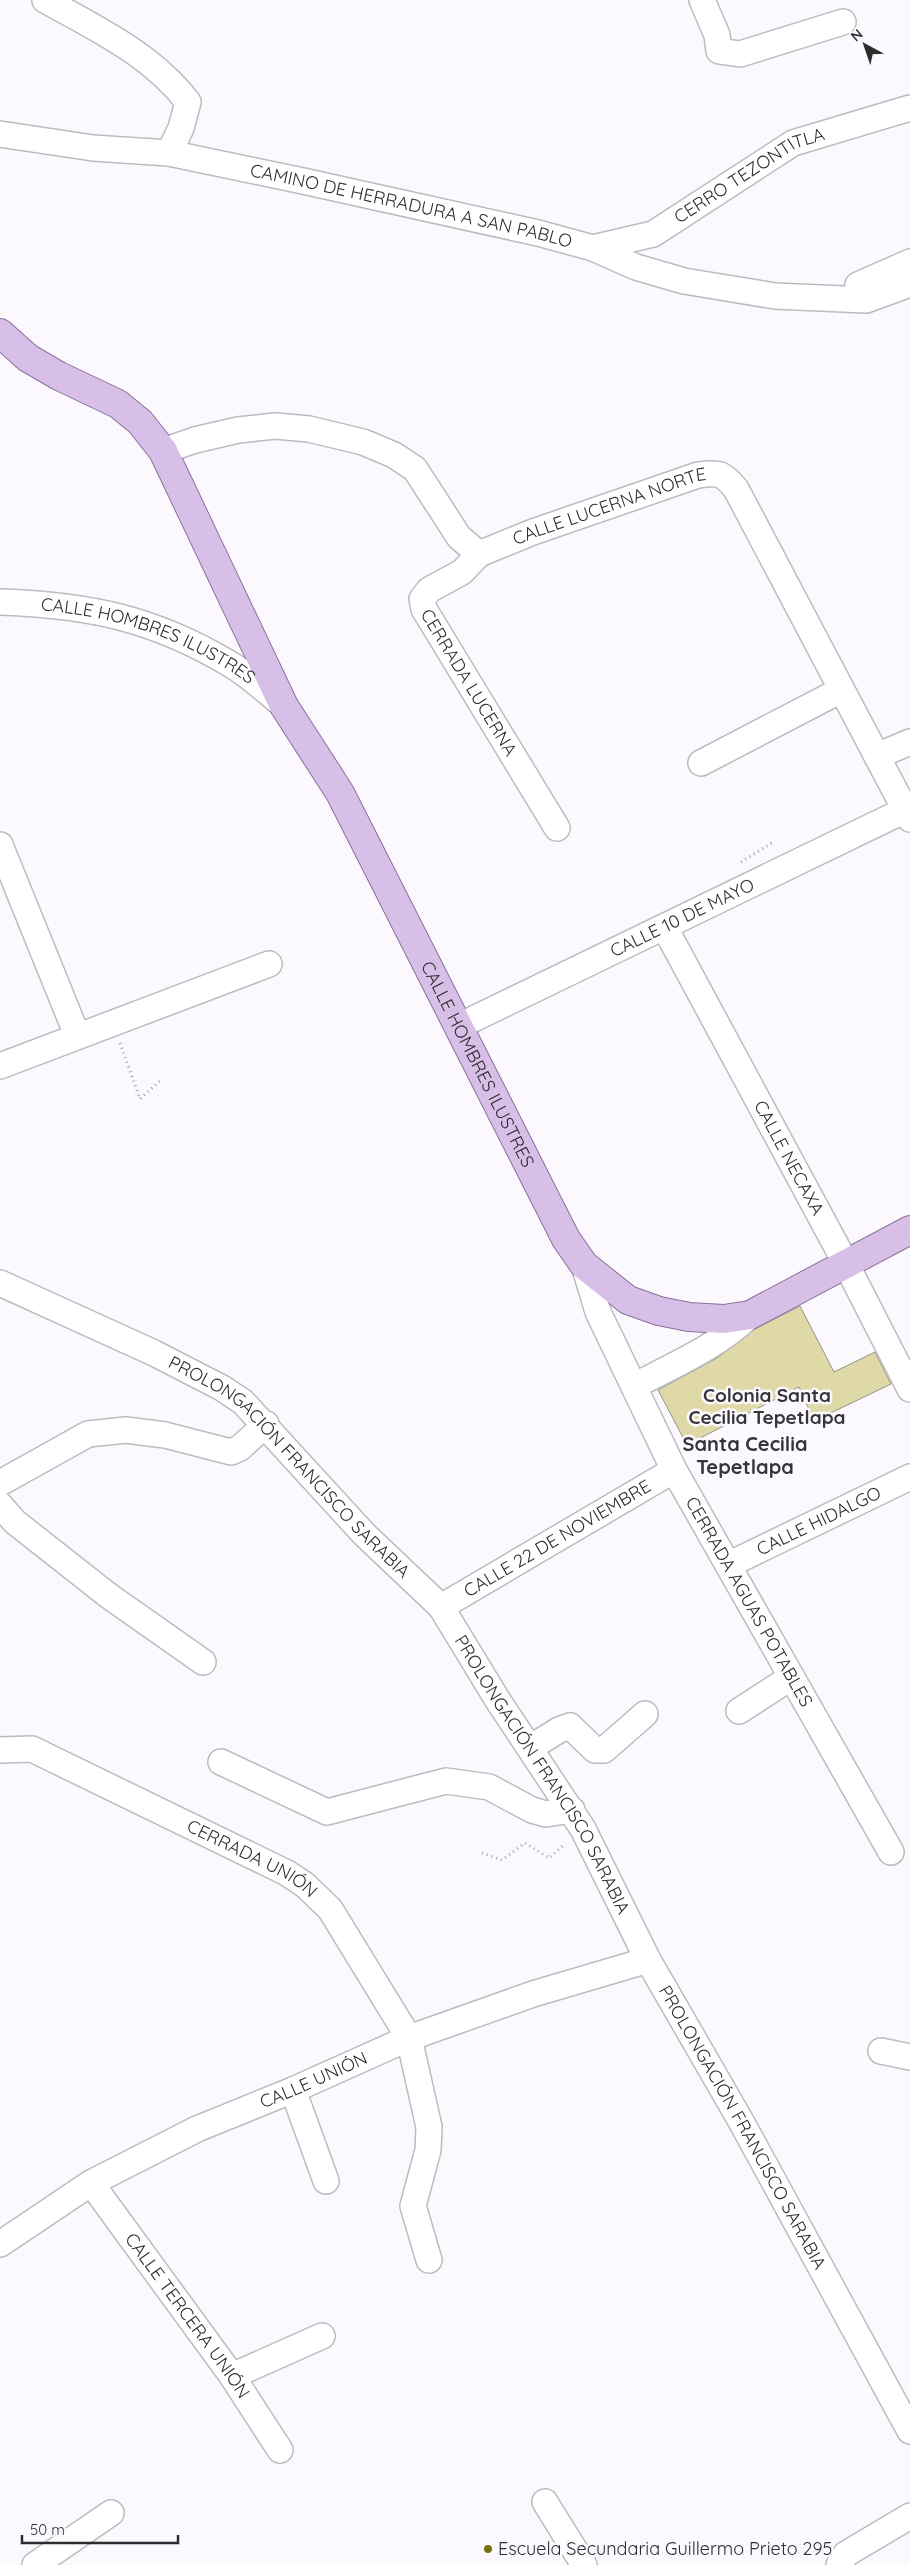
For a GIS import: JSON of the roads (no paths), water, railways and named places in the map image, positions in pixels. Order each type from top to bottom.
[{"type":"main road","name":"CALLE HOMBRES ILUSTRES","points":[[0,333],[28,358],[59,376],[118,404],[140,422],[162,451],[284,706],[340,793],[566,1239],[584,1265],[628,1300],[659,1311],[689,1317],[724,1320],[750,1315],[845,1262],[910,1230]]},
{"type":"street","points":[[45,0],[132,48],[172,82],[188,102],[181,128],[169,153]]},
{"type":"street","points":[[702,0],[717,35],[719,51],[740,54],[843,22]]},
{"type":"street","name":"CERRO TEZONTITLA","points":[[593,248],[653,234],[793,143],[910,108]]},
{"type":"street","name":"CAMINO DE HERRADURA A SAN PABLO","points":[[0,134],[93,148],[169,153],[510,227],[593,248],[636,267],[684,281],[775,296],[866,300],[910,284]]},
{"type":"street","points":[[816,299],[879,278],[910,262]]},
{"type":"street","points":[[162,451],[195,440],[238,430],[275,426],[309,429],[363,442],[394,455],[415,470],[459,536],[479,554]]},
{"type":"street","name":"CALLE LUCERNA NORTE","points":[[479,554],[533,532],[698,475],[714,472],[726,477],[736,490],[908,815]]},
{"type":"street","name":"CERRADA LUCERNA","points":[[479,554],[462,572],[429,590],[422,599],[424,609],[557,828]]},
{"type":"street","name":"CALLE HOMBRES ILUSTRES","points":[[0,602],[87,608],[123,617],[161,630],[231,664],[284,706]]},
{"type":"street","points":[[701,763],[841,690]]},
{"type":"street","points":[[876,756],[910,742]]},
{"type":"street","name":"CALLE 10 DE MAYO","points":[[459,1026],[908,815]]},
{"type":"street","points":[[0,846],[77,1035]]},
{"type":"street","name":"CALLE NECAXA","points":[[665,928],[845,1262],[910,1389]]},
{"type":"street","points":[[0,1066],[77,1035],[269,964]]},
{"type":"street","name":"CERRADA AGUAS POTABLES","points":[[584,1265],[598,1312],[674,1470],[790,1678],[891,1852]]},
{"type":"street","name":"PROLONGACIÓN FRANCISCO SARABIA","points":[[0,1282],[154,1353],[222,1388],[243,1402],[266,1424],[364,1534],[441,1607],[496,1699],[577,1819],[648,1960],[901,2393],[910,2431]]},
{"type":"street","name":"CALLE HOMBRES ILUSTRES","points":[[634,1386],[715,1343],[732,1332],[750,1315]]},
{"type":"street","points":[[0,1483],[88,1434],[126,1430],[165,1435],[231,1452],[240,1448],[266,1424]]},
{"type":"street","name":"CALLE 22 DE NOVIEMBRE","points":[[441,1607],[674,1470]]},
{"type":"street","name":"CALLE HIDALGO","points":[[728,1565],[910,1477]]},
{"type":"street","points":[[0,1505],[16,1522],[109,1596],[203,1662]]},
{"type":"street","points":[[740,1712],[790,1678]]},
{"type":"street","points":[[530,1748],[559,1730],[570,1726],[596,1750],[604,1750],[645,1714]]},
{"type":"street","name":"CERRADA UNIÓN","points":[[0,1750],[32,1750],[287,1873],[305,1885],[330,1909],[408,2038],[429,2127],[428,2150],[412,2206],[429,2260]]},
{"type":"street","points":[[221,1762],[327,1812],[446,1781],[489,1787],[532,1810],[577,1819]]},
{"type":"street","name":"CALLE UNIÓN","points":[[0,2244],[91,2183],[197,2129],[293,2090],[408,2038],[533,1994],[648,1960]]},
{"type":"street","points":[[880,2051],[910,2057]]},
{"type":"street","points":[[293,2090],[326,2181]]},
{"type":"street","name":"CALLE TERCERA UNIÓN","points":[[91,2183],[232,2376],[280,2450]]},
{"type":"street","points":[[232,2376],[322,2336]]},
{"type":"street","points":[[545,2502],[584,2565]]},
{"type":"street","points":[[35,2565],[111,2513]]},
{"type":"street","points":[[843,2559],[910,2516]]},
{"type":"place","name":"Escuela Secundaria Guillermo Prieto 295","points":[[488,2549]]},
{"type":"district","name":"Colonia Santa Cecilia Tepetlapa","points":[[767,1406]]},
{"type":"district","name":"Santa Cecilia Tepetlapa","points":[[745,1456]]}]
